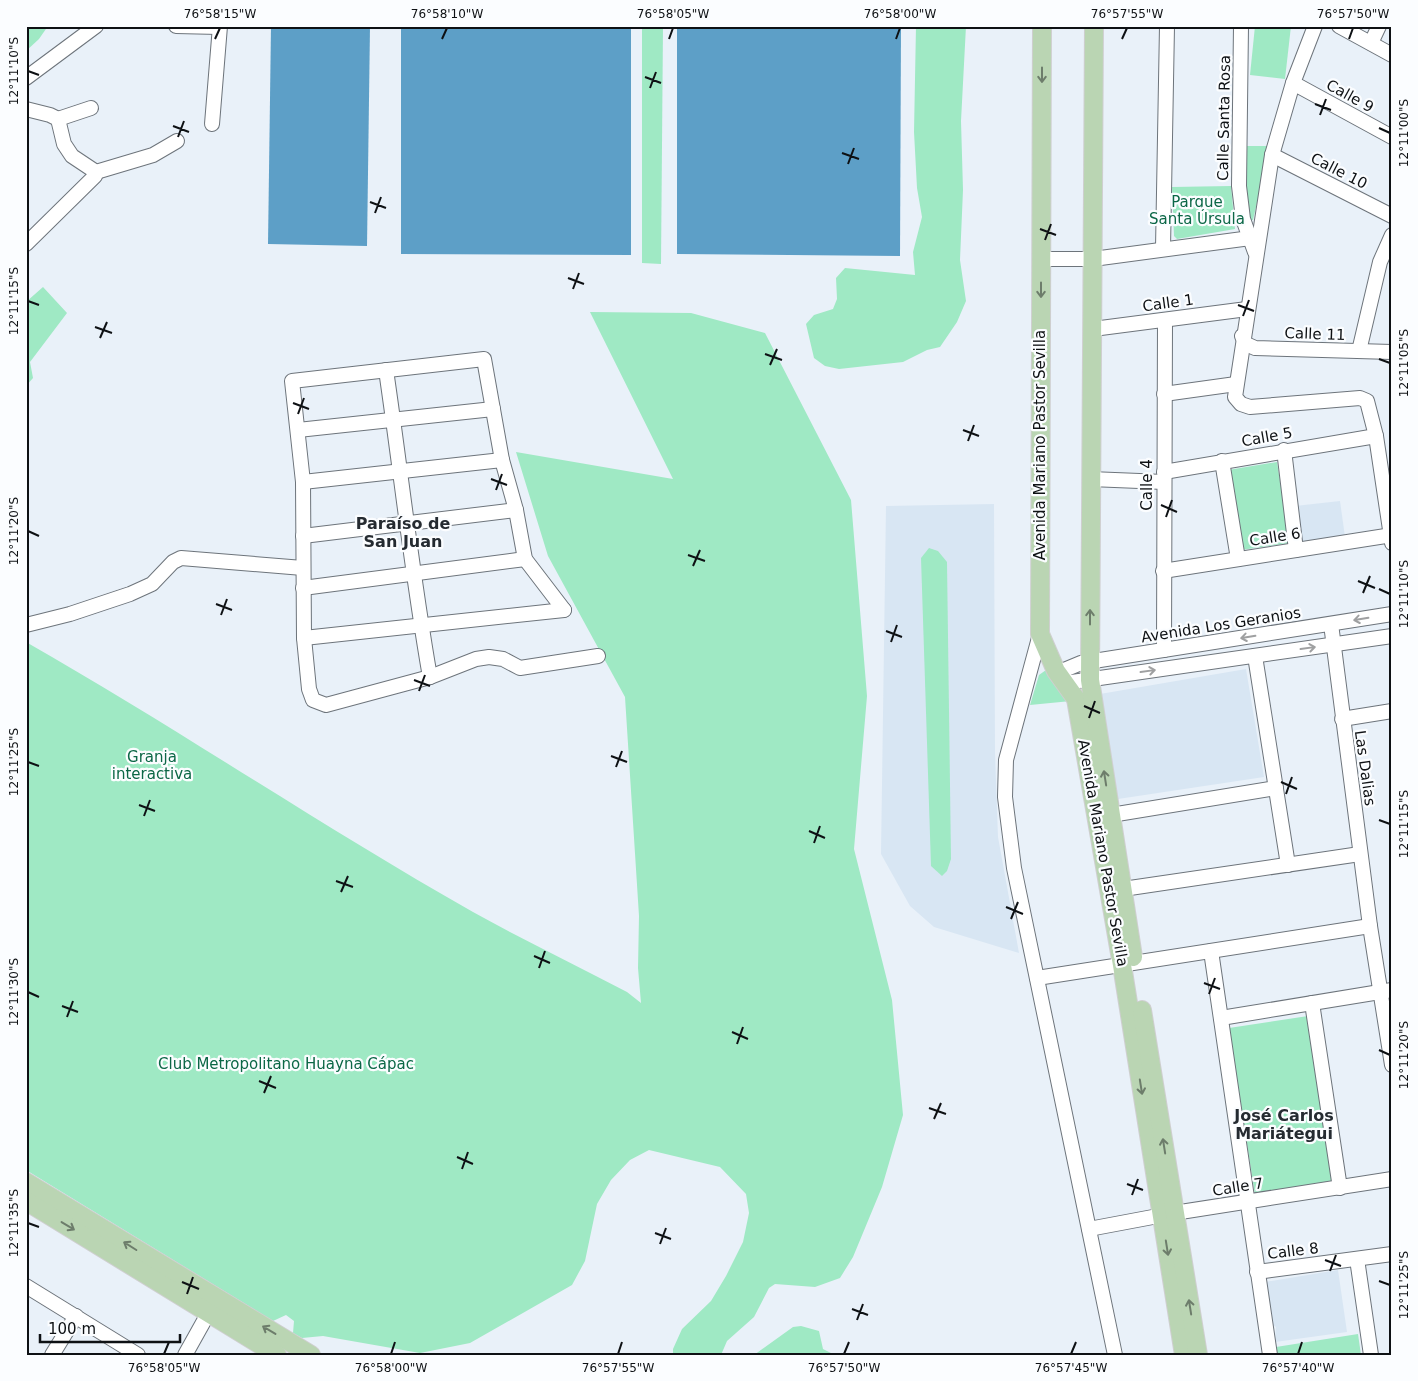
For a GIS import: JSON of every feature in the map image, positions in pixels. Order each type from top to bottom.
[{"type":"main road","name":"Avenida Mariano Pastor Sevilla","points":[[1042,26],[1040,634],[1061,678],[1076,699],[1128,964],[1168,1214],[1184,1355]]},
{"type":"main road","name":"Avenida Mariano Pastor Sevilla","points":[[1094,26],[1090,680],[1122,889],[1128,964]]},
{"type":"main road","points":[[26,1182],[310,1355]]},
{"type":"main road","points":[[26,1201],[277,1355]]},
{"type":"main road","name":"Avenida Mariano Pastor Sevilla","points":[[1168,1214],[1198,1355]]},
{"type":"street","points":[[26,78],[96,26]]},
{"type":"street","points":[[176,26],[219,27],[212,124]]},
{"type":"street","points":[[1163,248],[1167,26]]},
{"type":"street","name":"Calle Santa Rosa","points":[[1241,26],[1239,186],[1243,219],[1255,238]]},
{"type":"street","points":[[1315,26],[1293,83],[1272,155],[1255,238],[1256,252],[1242,336],[1236,390],[1241,404],[1250,407],[1364,399],[1369,403],[1376,436],[1391,538]]},
{"type":"street","points":[[1339,26],[1392,55]]},
{"type":"street","points":[[1371,44],[1379,26]]},
{"type":"street","name":"Calle 9","points":[[1293,83],[1392,137]]},
{"type":"street","points":[[58,120],[91,108]]},
{"type":"street","points":[[26,109],[50,115],[58,120],[64,144],[72,156],[96,172]]},
{"type":"street","points":[[26,244],[95,176],[96,172],[153,155],[177,142]]},
{"type":"street","name":"Calle 10","points":[[1272,155],[1392,216]]},
{"type":"street","points":[[1359,351],[1380,262],[1392,235]]},
{"type":"street","points":[[1041,259],[1093,259],[1163,248],[1255,238]]},
{"type":"street","name":"Calle 1","points":[[1093,329],[1247,309]]},
{"type":"street","name":"Calle 4","points":[[1164,650],[1165,320]]},
{"type":"street","name":"Calle 11","points":[[1242,336],[1246,344],[1255,348],[1392,352]]},
{"type":"street","points":[[304,638],[564,610],[526,559],[516,510],[502,460],[484,359],[292,381],[303,482],[304,638],[309,689],[313,700],[326,705],[430,677],[476,659],[489,657],[503,659],[520,668],[598,656]]},
{"type":"street","points":[[386,370],[408,523],[412,574],[430,677]]},
{"type":"street","points":[[1164,394],[1236,390]]},
{"type":"street","points":[[298,430],[493,409]]},
{"type":"street","name":"Calle 5","points":[[1090,479],[1164,477],[1222,461],[1376,436]]},
{"type":"street","points":[[1284,450],[1296,550]]},
{"type":"street","points":[[303,482],[502,460]]},
{"type":"street","points":[[1222,461],[1238,559]]},
{"type":"street","points":[[303,536],[516,510]]},
{"type":"street","name":"Calle 6","points":[[1163,570],[1391,538]]},
{"type":"street","points":[[26,625],[70,614],[130,594],[152,584],[173,562],[181,558],[303,568]]},
{"type":"street","points":[[303,588],[526,559]]},
{"type":"street","name":"Avenida Los Geranios","points":[[1061,678],[1090,662],[1392,614]]},
{"type":"street","name":"Las Dalias","points":[[1330,624],[1370,926],[1386,991],[1392,1065]]},
{"type":"street","points":[[1040,634],[1006,760],[1005,797],[1014,868],[1115,1355]]},
{"type":"street","points":[[1061,678],[1090,680],[1392,636]]},
{"type":"street","points":[[1255,656],[1288,864]]},
{"type":"street","points":[[1113,658],[1116,676]]},
{"type":"street","points":[[1342,719],[1392,712]]},
{"type":"street","points":[[1111,815],[1276,788]]},
{"type":"street","points":[[1122,889],[1360,854]]},
{"type":"street","points":[[1037,978],[1370,926]]},
{"type":"street","points":[[1211,951],[1270,1355]]},
{"type":"street","points":[[1221,1018],[1386,991]]},
{"type":"street","points":[[1312,1003],[1340,1188]]},
{"type":"street","name":"Calle 7","points":[[1089,1229],[1168,1214],[1392,1179]]},
{"type":"street","name":"Calle 8","points":[[1257,1272],[1392,1254]]},
{"type":"street","points":[[1357,1259],[1371,1355]]},
{"type":"street","points":[[26,1286],[137,1354]]},
{"type":"street","points":[[185,1355],[209,1312]]},
{"type":"street","points":[[52,1355],[76,1316]]},
{"type":"shaded area","points":[[1340,501],[1345,537],[1300,542],[1295,506]]},
{"type":"shaded area","points":[[994,504],[995,753],[998,837],[1019,953],[934,927],[910,906],[881,854],[886,506]]},
{"type":"shaded area","points":[[1246,669],[1264,777],[1118,799],[1100,694]]},
{"type":"shaded area","points":[[1338,1270],[1347,1332],[1275,1342],[1276,1327],[1273,1325],[1265,1282]]},
{"type":"green space","points":[[26,26],[48,26],[39,39],[26,51]]},
{"type":"green space","points":[[642,26],[663,26],[661,264],[642,263]]},
{"type":"green space","points":[[916,26],[966,26],[961,121],[963,190],[960,260],[966,301],[957,322],[940,347],[927,350],[903,362],[839,369],[825,366],[814,358],[806,324],[814,315],[833,309],[837,299],[836,278],[845,268],[915,275],[913,252],[922,217],[917,188],[914,132]]},
{"type":"green space","points":[[1255,26],[1291,26],[1285,79],[1250,75]]},
{"type":"green space","points":[[1245,146],[1270,146],[1253,220],[1248,220]]},
{"type":"green space","name":"Parque Santa Úrsula","points":[[1231,186],[1235,229],[1177,239],[1174,236],[1172,187]]},
{"type":"green space","points":[[43,287],[67,313],[30,362],[33,378],[26,386],[26,302]]},
{"type":"green space","points":[[590,312],[691,313],[765,333],[851,500],[867,696],[854,849],[892,1000],[903,1115],[882,1187],[853,1257],[840,1278],[815,1287],[775,1284],[769,1288],[754,1317],[727,1341],[721,1355],[673,1355],[673,1349],[682,1329],[711,1301],[743,1242],[749,1213],[746,1194],[720,1167],[649,1150],[630,1160],[611,1180],[597,1204],[585,1261],[572,1285],[470,1343],[420,1353],[323,1336],[302,1338],[293,1333],[294,1321],[286,1315],[273,1321],[26,1170],[26,642],[138,708],[416,879],[492,922],[627,992],[641,1003],[638,968],[639,916],[625,697],[548,556],[516,452],[673,479]]},
{"type":"green space","points":[[1277,462],[1290,543],[1241,550],[1228,470]]},
{"type":"green space","points":[[929,548],[938,551],[947,562],[951,859],[947,871],[942,876],[931,866],[921,558]]},
{"type":"green space","points":[[1046,670],[1071,701],[1030,705],[1039,675]]},
{"type":"green space","points":[[1308,1016],[1334,1182],[1255,1195],[1229,1028]]},
{"type":"green space","points":[[801,1326],[819,1331],[823,1349],[835,1355],[754,1355],[793,1327]]},
{"type":"green space","points":[[1358,1334],[1361,1355],[1278,1355],[1276,1347]]},
{"type":"water","points":[[271,26],[370,26],[367,246],[268,244]]},
{"type":"water","points":[[401,26],[631,26],[631,255],[401,254]]},
{"type":"water","points":[[677,26],[901,26],[900,256],[677,254]]},
{"type":"district","name":"Paraíso de San Juan","points":[[403,532]]},
{"type":"district","name":"José Carlos Mariátegui","points":[[1284,1124]]},
{"type":"park label","name":"Granja interactiva","points":[[152,766]]},
{"type":"park label","name":"Club Metropolitano Huayna Cápac","points":[[286,1064]]}]
